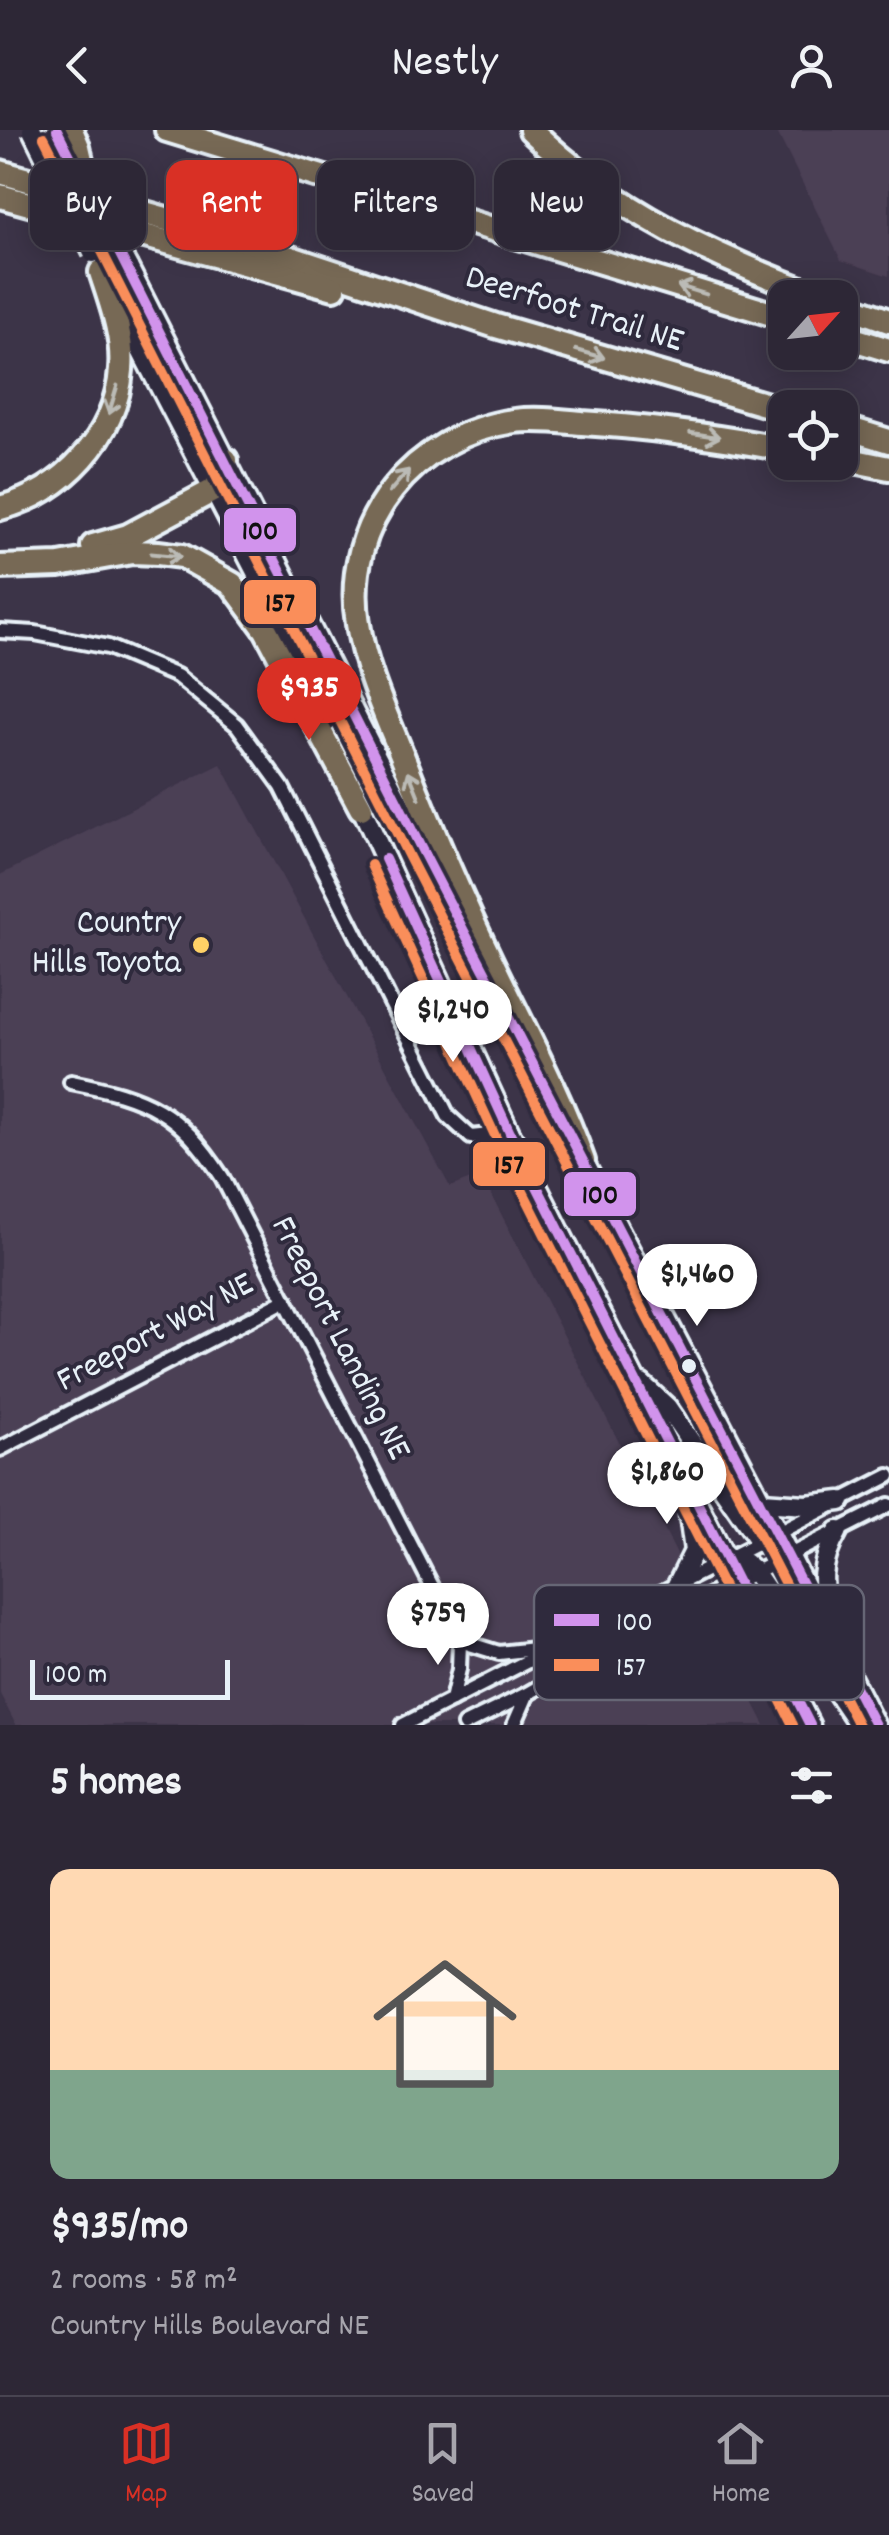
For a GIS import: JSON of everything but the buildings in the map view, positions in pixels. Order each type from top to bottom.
[{"type":"highway","points":[[70,130],[81,160]]},
{"type":"highway","name":"Deerfoot Trail NE","points":[[167,130],[768,313]]},
{"type":"highway","points":[[532,130],[638,214],[692,244],[781,280]]},
{"type":"highway","name":"Deerfoot Trail NE","points":[[0,172],[219,234],[496,326],[768,405]]},
{"type":"highway","points":[[0,196],[338,289],[496,326]]},
{"type":"highway","points":[[0,508],[22,502],[62,478],[96,441],[106,423],[121,371],[120,344],[97,262]]},
{"type":"highway","points":[[858,310],[889,321]]},
{"type":"highway","points":[[858,341],[889,350]]},
{"type":"highway","points":[[583,1161],[562,1104],[442,853],[379,696],[358,624],[356,584],[368,529],[381,503],[416,463],[461,435],[496,424],[519,420],[619,425],[768,447]]},
{"type":"highway","points":[[858,432],[889,441]]},
{"type":"highway","points":[[0,555],[81,550],[128,536],[214,490],[223,476],[226,460]]},
{"type":"highway","points":[[858,462],[889,468]]},
{"type":"highway","points":[[0,567],[59,566],[132,552],[158,553],[182,556],[221,577],[250,606],[266,630],[362,808]]},
{"type":"main road","points":[[32,130],[296,649],[362,808],[510,1134],[738,1585]]},
{"type":"main road","points":[[57,130],[72,160]]},
{"type":"main road","points":[[119,250],[583,1161],[762,1502],[769,1538]]},
{"type":"main road","points":[[634,1377],[667,1407],[769,1538],[788,1556],[803,1585]]},
{"type":"main road","points":[[677,1585],[694,1551],[682,1473]]},
{"type":"main road","points":[[762,1502],[806,1505],[841,1501]]},
{"type":"main road","points":[[822,1585],[822,1565],[838,1530]]},
{"type":"main road","points":[[725,1560],[745,1563],[764,1585]]},
{"type":"main road","points":[[797,1700],[810,1725]]},
{"type":"main road","points":[[842,1700],[859,1725]]},
{"type":"main road","points":[[862,1700],[875,1725]]},
{"type":"street","points":[[0,631],[108,647],[176,676],[236,725],[282,787],[448,1116],[471,1137],[510,1134]]},
{"type":"street","name":"Freeport Landing NE","points":[[71,1082],[117,1091],[147,1102],[200,1143],[222,1177],[460,1640]]},
{"type":"street","name":"Freeport Way NE","points":[[0,1449],[286,1300]]},
{"type":"street","points":[[678,1585],[889,1476]]},
{"type":"street","points":[[726,1585],[889,1505]]},
{"type":"street","points":[[452,1700],[460,1640],[499,1653],[534,1649]]},
{"type":"street","points":[[403,1725],[534,1658]]},
{"type":"street","points":[[464,1725],[534,1690]]},
{"type":"street","points":[[514,1725],[528,1694]]},
{"type":"shaded area","points":[[776,130],[889,130],[889,276],[841,260]]},
{"type":"shaded area","points":[[221,764],[450,1187],[481,1175],[693,1585],[534,1585],[534,1700],[752,1700],[765,1725],[16,1725],[0,1694],[0,875]]},
{"type":"transit line","name":"100","points":[[57,130],[423,852],[803,1585]]},
{"type":"transit line","name":"157","points":[[44,137],[410,859],[786,1585]]},
{"type":"transit line","name":"100","points":[[385,859],[510,1133],[739,1585]]},
{"type":"transit line","name":"157","points":[[371,865],[497,1140],[722,1585]]},
{"type":"transit line","name":"157","points":[[780,1700],[793,1725]]},
{"type":"transit line","name":"100","points":[[797,1700],[810,1725]]},
{"type":"transit line","name":"157","points":[[845,1700],[858,1725]]},
{"type":"transit line","name":"100","points":[[862,1700],[875,1725]]},
{"type":"place","name":"Country Hills Toyota","points":[[201,945]]}]
